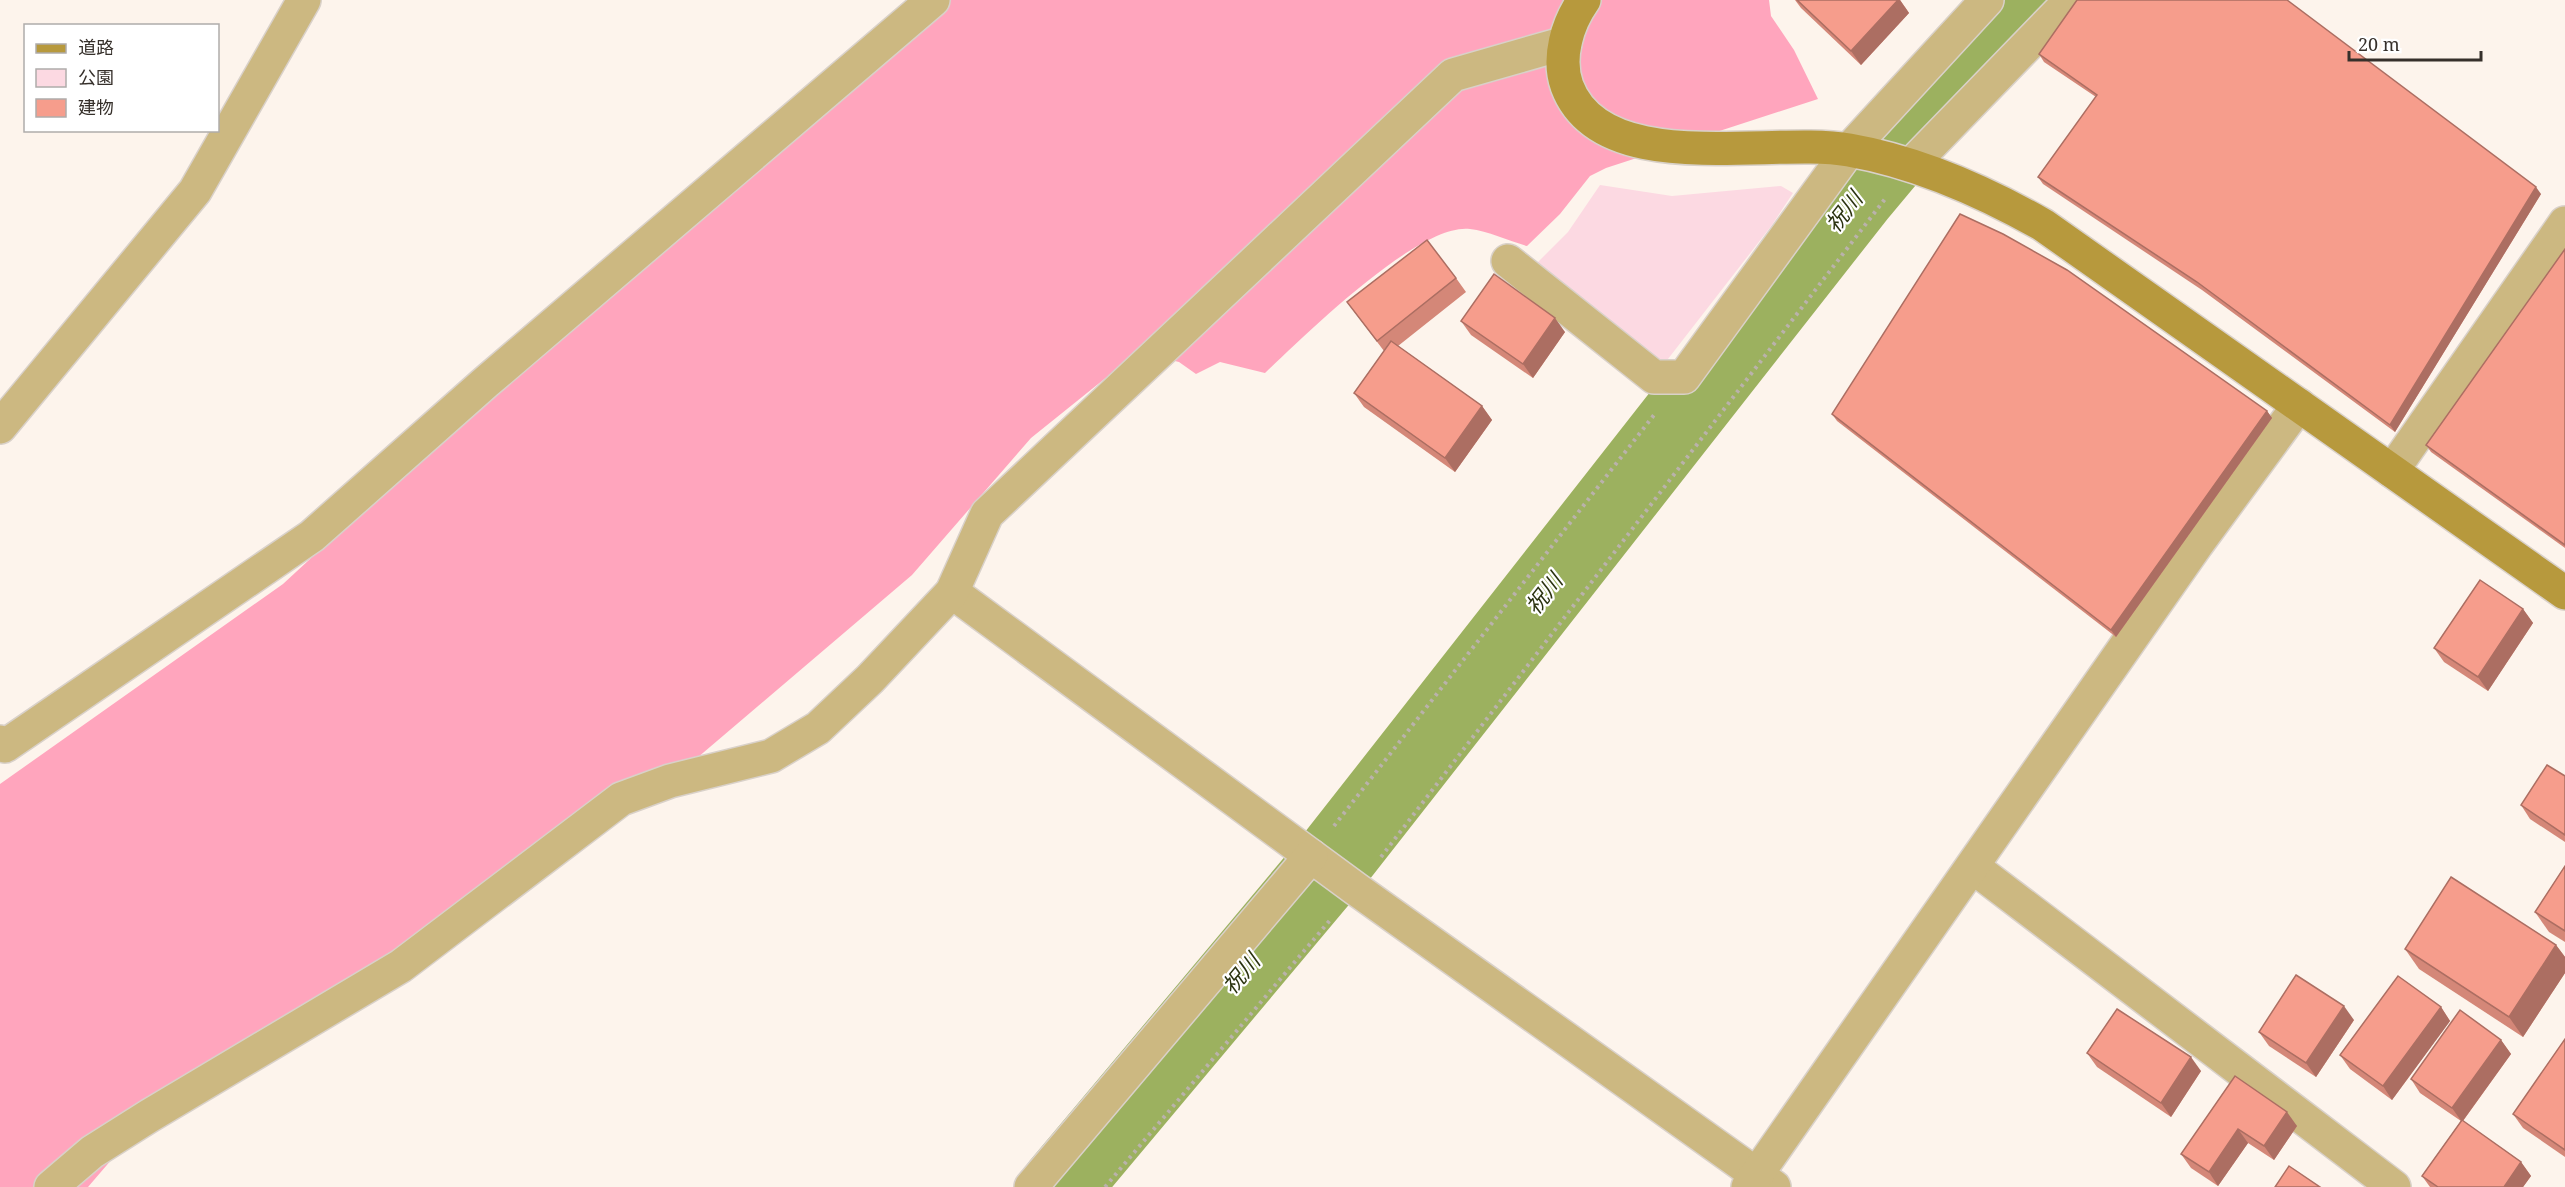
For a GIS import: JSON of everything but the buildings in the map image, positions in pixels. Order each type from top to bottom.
[{"type":"street","points":[[0,427],[195,191],[304,0]]},
{"type":"street","points":[[2,746],[312,536],[486,382],[933,0]]},
{"type":"street","points":[[1584,0],[1565,43],[1564,76],[1577,104],[1603,126],[1636,142],[1691,148],[1814,146],[1883,158],[2003,202],[2043,225],[2565,593]]},
{"type":"street","points":[[1883,158],[1987,0]]},
{"type":"street","points":[[1508,261],[1654,377],[1684,377],[1883,158],[2071,0]]},
{"type":"street","points":[[51,1187],[92,1152],[401,966],[621,799],[670,781],[771,756],[818,728],[870,679],[952,592],[987,514],[1453,75],[1565,43]]},
{"type":"street","points":[[2392,471],[2565,223]]},
{"type":"street","points":[[952,592],[1760,1183],[1973,867],[2197,544],[2299,405]]},
{"type":"street","points":[[1031,1187],[1312,857]]},
{"type":"street","points":[[1973,867],[2394,1187]]},
{"type":"path","points":[[1105,1187],[1355,888],[1883,158]]},
{"type":"path","points":[[1312,857],[1684,377]]},
{"type":"green space","points":[[1600,185],[1672,196],[1781,186],[1793,193],[1772,225],[1654,377],[1508,261],[1538,262],[1568,232]]},
{"type":"shaded area","points":[[915,0],[1769,0],[1771,16],[1794,50],[1818,99],[1606,168],[1590,176],[1560,214],[1527,246],[1470,229],[1448,232],[1422,244],[1392,262],[1362,285],[1265,373],[1220,362],[1196,374],[1179,362],[1138,352],[1031,438],[912,575],[670,781],[149,1116],[88,1187],[0,1187],[0,784],[283,584]]},
{"type":"waterway","name":"祝川","points":[[1060,1187],[1330,865],[1857,193],[1989,35],[2026,0]]}]
